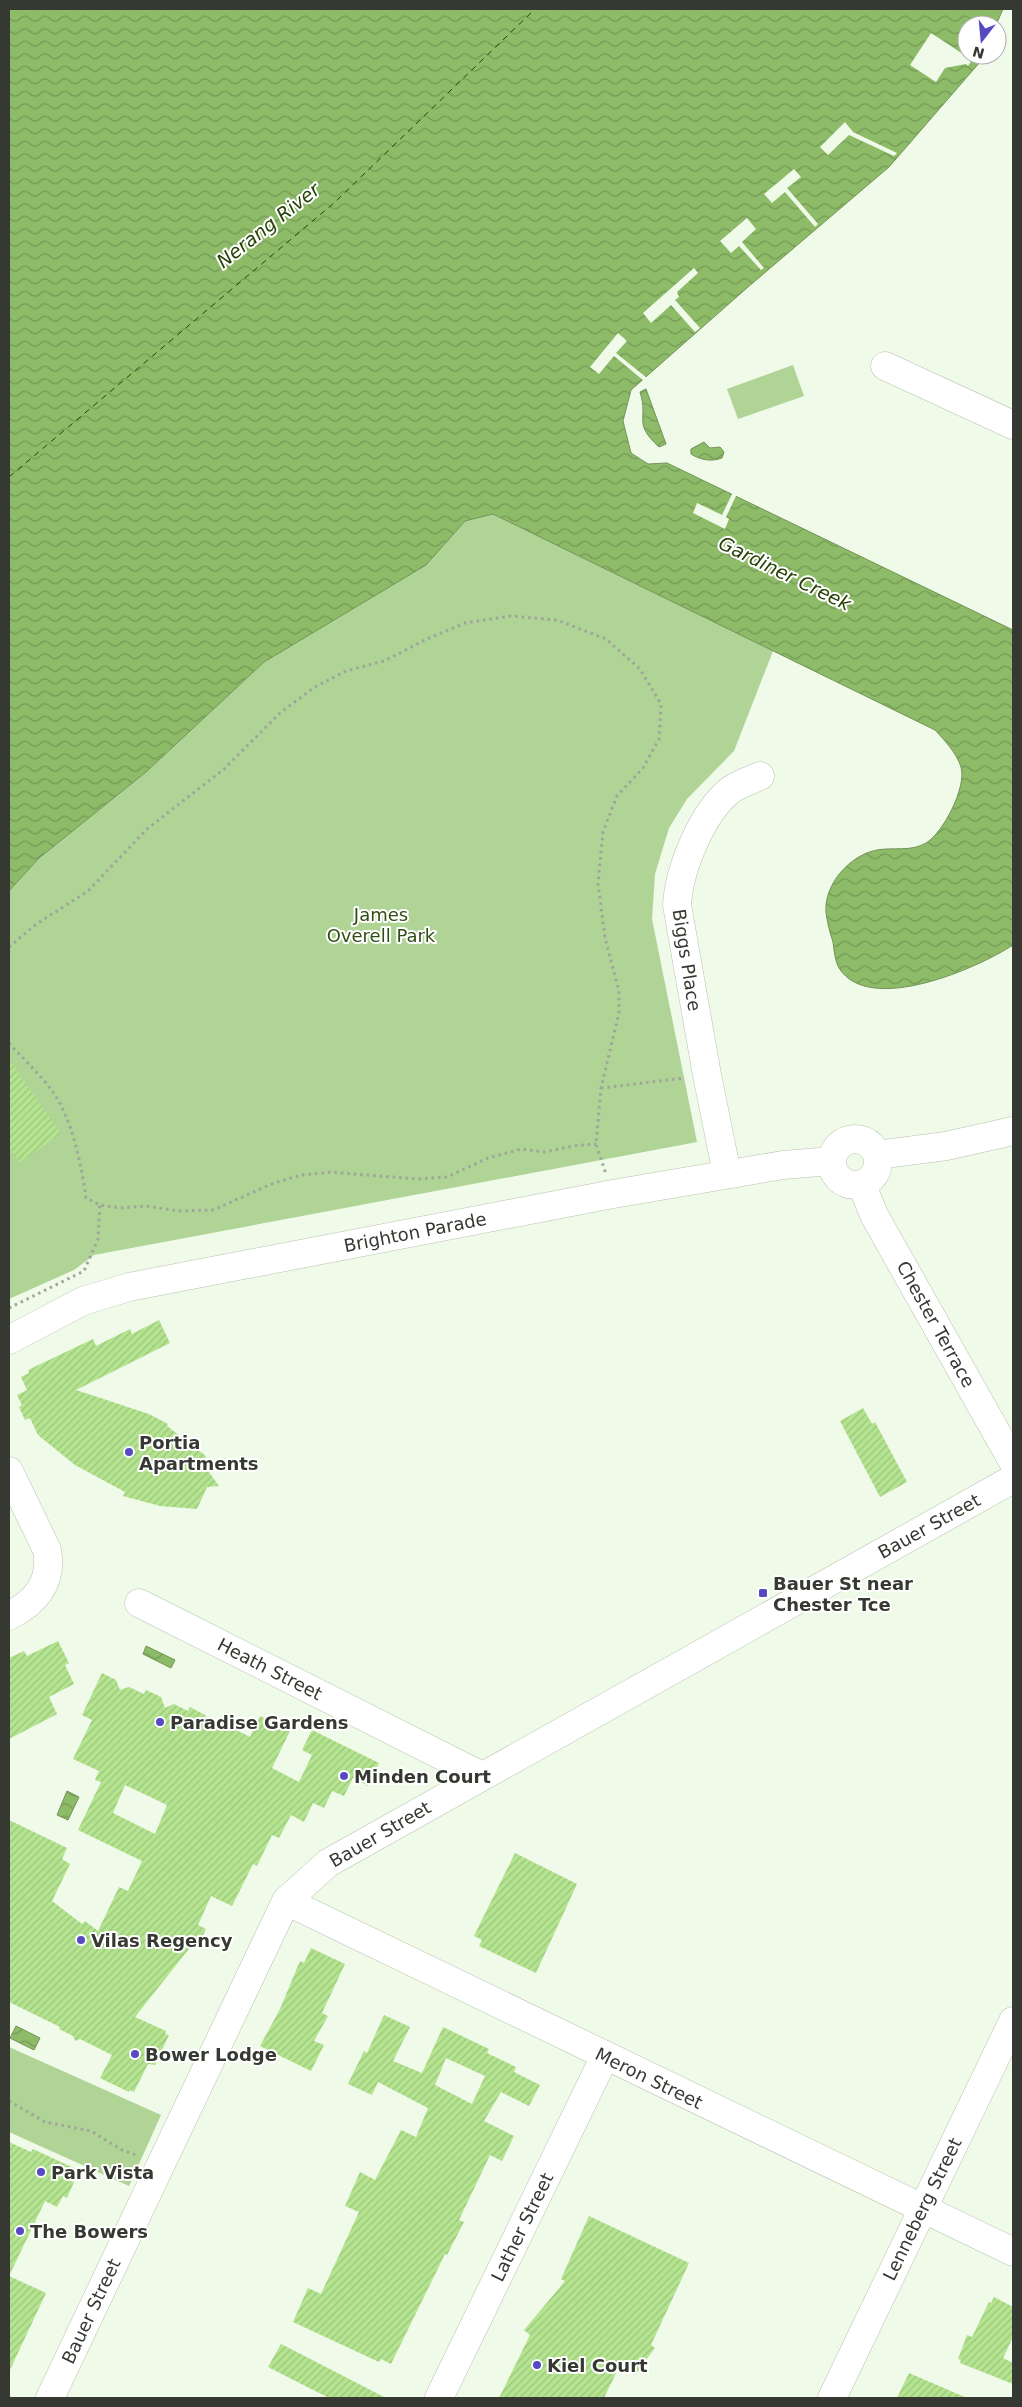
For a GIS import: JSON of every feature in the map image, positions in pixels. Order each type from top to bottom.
[{"type":"street","points":[[885,366],[1013,425]]},
{"type":"street","name":"Biggs Place","points":[[727,1174],[707,1075],[677,905],[678,884],[707,817],[732,789],[760,776]]},
{"type":"street","points":[[877,1155],[946,1146],[1013,1131]]},
{"type":"street","points":[[852,1139],[867,1142],[877,1155],[878,1166],[876,1173],[869,1182],[854,1186],[842,1182],[834,1173],[832,1161],[838,1146],[852,1139]]},
{"type":"street","name":"Brighton Parade","points":[[9,1340],[84,1301],[128,1287],[613,1194],[783,1165],[832,1161]]},
{"type":"street","name":"Chester Terrace","points":[[862,1185],[874,1215],[1013,1462]]},
{"type":"street","points":[[9,1471],[46,1550],[49,1563],[44,1585],[37,1595],[30,1604],[9,1616]]},
{"type":"street","name":"Bauer Street","points":[[50,2398],[286,1902],[328,1863],[1013,1478]]},
{"type":"street","name":"Heath Street","points":[[139,1603],[482,1776]]},
{"type":"street","name":"Meron Street","points":[[286,1902],[1013,2252]]},
{"type":"street","name":"Lenneberg Street","points":[[832,2398],[1013,2021]]},
{"type":"street","name":"Lather Street","points":[[439,2398],[605,2056]]},
{"type":"path","points":[[9,947],[36,924],[88,891],[147,829],[224,769],[281,712],[315,687],[346,671],[384,662],[427,639],[465,623],[511,616],[557,620],[606,639],[640,669],[661,704],[659,738],[643,768],[617,796],[603,832],[598,883],[606,938],[619,991],[619,1013],[602,1088],[596,1144],[613,1194]]},
{"type":"path","points":[[9,1043],[52,1091],[64,1112],[75,1144],[86,1198],[100,1205],[121,1208],[146,1206],[178,1211],[213,1210],[274,1183],[301,1175],[330,1172],[417,1179],[447,1177],[488,1158],[521,1149],[545,1152],[573,1146],[596,1144]]},
{"type":"path","points":[[602,1088],[707,1075]]},
{"type":"path","points":[[9,1308],[84,1271],[98,1239],[100,1205]]},
{"type":"path","points":[[9,2101],[45,2122],[92,2131],[122,2150],[161,2165]]},
{"type":"green space","points":[[793,365],[804,396],[738,419],[727,389]]},
{"type":"green space","name":"James Overell Park","points":[[493,514],[773,651],[734,751],[687,799],[669,828],[655,874],[652,919],[697,1142],[94,1255],[74,1270],[9,1299],[9,891],[39,858],[146,772],[264,662],[426,565],[465,521]]},
{"type":"green space","points":[[9,2047],[161,2115],[129,2186],[9,2132]]},
{"type":"water","points":[[9,9],[1003,9],[1000,15],[957,15],[957,65],[977,65],[889,167],[631,390],[623,421],[631,453],[648,464],[667,463],[1013,630],[1013,945],[975,965],[924,983],[898,988],[874,988],[854,982],[839,968],[836,959],[826,912],[829,891],[841,872],[857,858],[877,850],[920,846],[933,838],[952,809],[962,776],[959,762],[950,747],[935,730],[493,514],[465,521],[426,565],[264,662],[146,772],[39,858],[9,891]]},
{"type":"water","points":[[646,389],[666,444],[659,447],[651,439],[643,426],[640,392]]},
{"type":"water","points":[[704,442],[710,448],[720,447],[724,452],[722,458],[706,460],[691,454],[691,449]]},
{"type":"water","points":[[146,1646],[175,1660],[171,1668],[143,1654]]},
{"type":"water","points":[[67,1791],[79,1797],[68,1820],[57,1815]]},
{"type":"water","points":[[16,2026],[40,2038],[34,2050],[10,2038]]},
{"type":"pier","points":[[931,33],[957,50],[957,65],[961,65],[945,68],[936,82],[910,65]]},
{"type":"pier","points":[[845,122],[853,132],[897,153],[894,156],[849,135],[828,155],[820,147]]},
{"type":"pier","points":[[794,169],[801,177],[787,188],[818,224],[815,227],[785,192],[772,203],[764,194]]},
{"type":"pier","points":[[747,218],[756,229],[742,242],[764,268],[761,270],[739,246],[731,253],[720,241]]},
{"type":"pier","points":[[694,268],[698,273],[677,292],[679,297],[675,300],[700,328],[695,332],[671,305],[651,323],[643,313]]},
{"type":"pier","points":[[618,333],[627,341],[616,353],[647,378],[644,381],[614,356],[599,374],[590,367]]},
{"type":"pier","points":[[733,492],[737,494],[726,517],[729,519],[725,529],[693,513],[697,503],[722,515]]},
{"type":"building","points":[[9,1060],[61,1133],[20,1163],[9,1147]]},
{"type":"building","name":"Portia Apartments","points":[[159,1320],[170,1343],[76,1390],[149,1414],[168,1424],[167,1426],[206,1456],[203,1464],[219,1486],[207,1487],[197,1509],[160,1506],[123,1496],[125,1492],[75,1465],[38,1435],[30,1418],[25,1420],[19,1407],[22,1405],[17,1395],[27,1390],[21,1377],[29,1373],[28,1370],[93,1339],[96,1346],[130,1329],[132,1334]]},
{"type":"building","points":[[863,1408],[872,1424],[875,1422],[907,1482],[880,1497],[840,1421]]},
{"type":"building","points":[[58,1641],[69,1663],[65,1665],[74,1684],[49,1697],[57,1714],[9,1739],[9,1658],[24,1651],[27,1656]]},
{"type":"building","points":[[102,1673],[116,1680],[120,1690],[129,1687],[144,1694],[146,1690],[161,1697],[165,1708],[174,1704],[188,1711],[190,1707],[205,1715],[209,1726],[220,1722],[250,1737],[260,1716],[290,1731],[272,1768],[299,1782],[312,1755],[302,1750],[312,1730],[379,1763],[368,1786],[353,1778],[344,1796],[332,1791],[324,1808],[313,1803],[304,1822],[291,1815],[279,1838],[272,1835],[257,1866],[253,1864],[232,1906],[211,1896],[198,1925],[206,1929],[197,1948],[192,1945],[135,2017],[166,2031],[165,2034],[169,2035],[155,2065],[148,2064],[134,2092],[129,2090],[129,2092],[100,2078],[112,2055],[80,2039],[75,2041],[73,2036],[59,2029],[60,2027],[9,2002],[9,1820],[67,1848],[62,1859],[70,1864],[52,1901],[82,1924],[85,1921],[98,1931],[119,1887],[128,1891],[142,1861],[78,1830],[101,1782],[95,1780],[99,1771],[73,1759],[92,1720],[82,1715]],"holes":[[[125,1785],[167,1805],[155,1834],[113,1813]]]},
{"type":"building","points":[[515,1853],[577,1884],[536,1973],[479,1946],[482,1940],[474,1936]]},
{"type":"building","points":[[311,1948],[345,1964],[322,2013],[328,2016],[314,2041],[324,2045],[311,2071],[260,2046],[280,2009],[300,1961],[304,1963]]},
{"type":"building","points":[[384,2015],[410,2027],[393,2061],[422,2073],[443,2027],[489,2049],[487,2053],[516,2067],[514,2072],[540,2085],[529,2106],[501,2092],[484,2121],[514,2136],[502,2161],[490,2155],[459,2220],[464,2222],[447,2255],[445,2254],[391,2364],[381,2359],[379,2362],[293,2322],[308,2288],[321,2294],[359,2212],[345,2206],[360,2172],[375,2180],[401,2130],[416,2137],[428,2108],[378,2082],[372,2095],[348,2084],[364,2051],[367,2053]],"holes":[[[446,2058],[485,2076],[472,2104],[435,2085]]]},
{"type":"building","points":[[9,2142],[31,2152],[33,2149],[76,2169],[70,2180],[74,2182],[67,2198],[63,2196],[57,2207],[45,2201],[9,2276]]},
{"type":"building","points":[[589,2216],[689,2263],[651,2345],[655,2348],[635,2375],[620,2365],[604,2398],[499,2398],[530,2335],[524,2330],[565,2281],[561,2279]]},
{"type":"building","points":[[9,2276],[46,2293],[9,2372]]},
{"type":"building","points":[[994,2297],[1013,2307],[1013,2337],[1003,2358],[1013,2363],[1013,2384],[960,2363],[961,2360],[958,2359],[967,2335],[972,2337],[989,2302],[991,2303]]},
{"type":"building","points":[[281,2344],[386,2398],[329,2398],[268,2367]]},
{"type":"building","points":[[909,2373],[967,2398],[897,2398]]},
{"type":"ferry route","points":[[9,477],[334,203],[535,9]]},
{"type":"place","name":"Portia Apartments","points":[[129,1452]]},
{"type":"place","name":"Bauer St near Chester Tce","points":[[763,1593]]},
{"type":"place","name":"Paradise Gardens","points":[[160,1722]]},
{"type":"place","name":"Minden Court","points":[[344,1776]]},
{"type":"place","name":"Vilas Regency","points":[[81,1940]]},
{"type":"place","name":"Bower Lodge","points":[[135,2054]]},
{"type":"place","name":"Park Vista","points":[[41,2172]]},
{"type":"place","name":"The Bowers","points":[[20,2231]]},
{"type":"place","name":"Kiel Court","points":[[537,2365]]},
{"type":"water label","name":"Nerang River","points":[[268,225]]},
{"type":"water label","name":"Gardiner Creek","points":[[785,573]]}]
